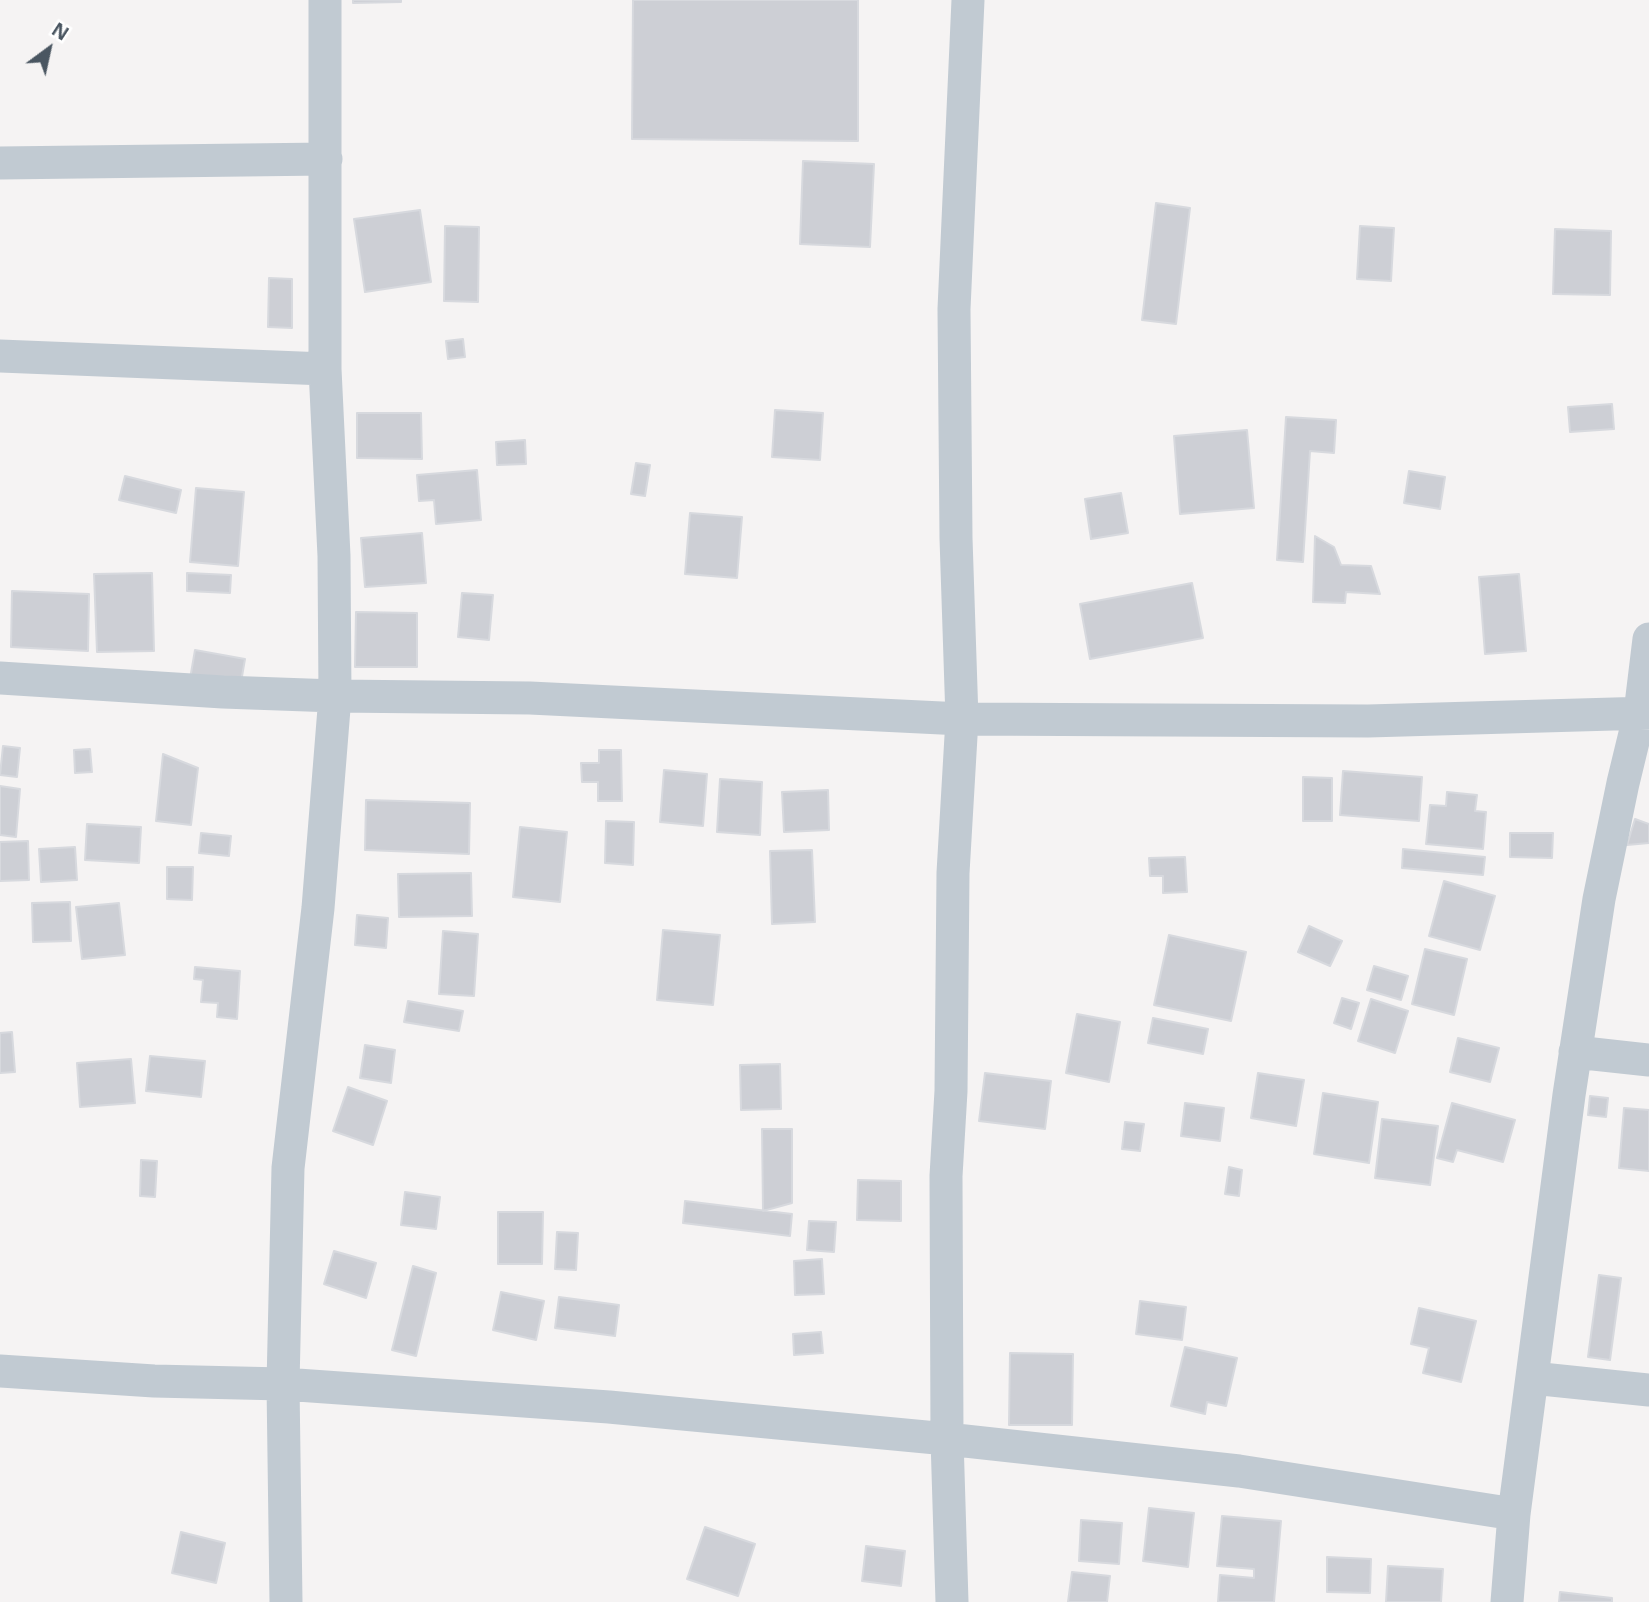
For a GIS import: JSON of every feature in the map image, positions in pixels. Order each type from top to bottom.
[{"type":"street","points":[[286,1602],[283,1384],[288,1168],[318,908],[335,696],[334,556],[326,369],[325,0]]},
{"type":"street","points":[[952,1602],[947,1438],[946,1176],[951,1091],[953,873],[962,719],[956,538],[954,309],[968,0]]},
{"type":"street","points":[[0,163],[326,159]]},
{"type":"street","points":[[0,356],[326,369]]},
{"type":"street","points":[[1507,1602],[1514,1514],[1575,1052],[1599,899],[1622,783],[1645,713],[1649,639]]},
{"type":"street","points":[[0,678],[335,696],[530,698],[962,719],[1368,721],[1645,713]]},
{"type":"street","points":[[1575,1052],[1649,1060]]},
{"type":"street","points":[[0,1371],[154,1381],[283,1384],[609,1407],[947,1438],[1238,1471],[1514,1514]]},
{"type":"street","points":[[1532,1377],[1649,1390]]},
{"type":"building","points":[[353,0],[401,0],[401,2],[353,3]]},
{"type":"building","points":[[633,0],[858,0],[858,141],[632,139]]},
{"type":"building","points":[[803,161],[874,164],[870,247],[800,244]]},
{"type":"building","points":[[1156,203],[1190,208],[1176,324],[1142,320]]},
{"type":"building","points":[[420,210],[431,282],[365,292],[354,219]]},
{"type":"building","points":[[445,226],[479,227],[478,302],[444,301]]},
{"type":"building","points":[[1360,226],[1394,228],[1391,281],[1357,279]]},
{"type":"building","points":[[1555,229],[1611,231],[1610,295],[1553,294]]},
{"type":"building","points":[[269,278],[292,279],[292,328],[268,327]]},
{"type":"building","points":[[463,339],[465,357],[448,359],[446,341]]},
{"type":"building","points":[[1612,404],[1614,429],[1570,432],[1568,407]]},
{"type":"building","points":[[775,410],[823,413],[820,460],[772,457]]},
{"type":"building","points":[[357,413],[421,413],[422,459],[357,458]]},
{"type":"building","points":[[1286,417],[1336,420],[1334,453],[1310,451],[1303,562],[1277,560]]},
{"type":"building","points":[[1247,430],[1254,508],[1180,514],[1174,436]]},
{"type":"building","points":[[525,440],[526,464],[497,465],[496,442]]},
{"type":"building","points":[[636,463],[650,465],[645,496],[631,494]]},
{"type":"building","points":[[477,470],[481,520],[436,524],[434,500],[419,501],[417,475]]},
{"type":"building","points":[[1409,471],[1445,477],[1440,509],[1404,503]]},
{"type":"building","points":[[125,476],[181,490],[176,513],[119,500]]},
{"type":"building","points":[[196,488],[244,492],[238,566],[190,562]]},
{"type":"building","points":[[1121,493],[1128,533],[1091,539],[1085,499]]},
{"type":"building","points":[[690,513],[742,517],[737,578],[685,574]]},
{"type":"building","points":[[422,533],[426,583],[365,587],[361,538]]},
{"type":"building","points":[[1315,536],[1334,547],[1341,565],[1371,566],[1380,594],[1346,592],[1345,603],[1313,602]]},
{"type":"building","points":[[152,573],[154,651],[97,652],[94,574]]},
{"type":"building","points":[[187,573],[231,575],[230,593],[187,591]]},
{"type":"building","points":[[1519,574],[1526,651],[1485,654],[1479,577]]},
{"type":"building","points":[[1192,583],[1203,638],[1090,659],[1080,604]]},
{"type":"building","points":[[12,591],[89,594],[88,651],[11,647]]},
{"type":"building","points":[[462,593],[493,595],[489,640],[458,637]]},
{"type":"building","points":[[356,612],[417,613],[417,667],[355,667]]},
{"type":"building","points":[[195,650],[245,659],[240,688],[190,679]]},
{"type":"building","points":[[3,746],[20,748],[17,777],[0,775]]},
{"type":"building","points":[[90,749],[92,772],[75,773],[74,750]]},
{"type":"building","points":[[599,750],[621,750],[622,801],[598,801],[598,782],[582,782],[581,763],[599,763]]},
{"type":"building","points":[[163,754],[198,768],[191,825],[156,821]]},
{"type":"building","points":[[664,770],[707,774],[703,826],[660,822]]},
{"type":"building","points":[[1343,771],[1422,777],[1419,821],[1340,815]]},
{"type":"building","points":[[1303,777],[1332,778],[1332,821],[1303,821]]},
{"type":"building","points":[[720,779],[762,782],[760,835],[717,832]]},
{"type":"building","points":[[0,786],[20,789],[16,837],[0,835]]},
{"type":"building","points":[[828,790],[829,830],[784,832],[782,792]]},
{"type":"building","points":[[1447,792],[1477,795],[1475,811],[1486,812],[1483,849],[1426,844],[1430,805],[1446,806]]},
{"type":"building","points":[[366,800],[470,803],[469,854],[365,850]]},
{"type":"building","points":[[1635,819],[1649,824],[1649,843],[1627,845]]},
{"type":"building","points":[[606,821],[634,822],[633,865],[605,863]]},
{"type":"building","points":[[87,824],[141,827],[139,863],[85,860]]},
{"type":"building","points":[[520,827],[567,832],[560,902],[513,897]]},
{"type":"building","points":[[201,833],[231,836],[229,856],[199,853]]},
{"type":"building","points":[[1510,833],[1553,833],[1552,858],[1510,857]]},
{"type":"building","points":[[28,841],[29,880],[0,881],[0,842]]},
{"type":"building","points":[[75,847],[77,880],[41,882],[39,849]]},
{"type":"building","points":[[1403,849],[1485,857],[1483,875],[1402,868]]},
{"type":"building","points":[[812,850],[815,922],[772,924],[770,851]]},
{"type":"building","points":[[1185,857],[1187,892],[1163,893],[1163,876],[1150,876],[1149,858]]},
{"type":"building","points":[[167,867],[193,867],[192,900],[167,899]]},
{"type":"building","points":[[471,873],[472,916],[399,917],[398,874]]},
{"type":"building","points":[[1444,881],[1495,896],[1480,950],[1429,936]]},
{"type":"building","points":[[70,902],[71,941],[33,942],[32,903]]},
{"type":"building","points":[[119,903],[125,955],[82,959],[76,907]]},
{"type":"building","points":[[357,915],[388,918],[386,948],[355,945]]},
{"type":"building","points":[[1309,926],[1342,941],[1330,966],[1298,952]]},
{"type":"building","points":[[663,930],[720,935],[713,1005],[657,1000]]},
{"type":"building","points":[[443,931],[478,934],[474,996],[439,994]]},
{"type":"building","points":[[1169,935],[1246,952],[1231,1021],[1154,1005]]},
{"type":"building","points":[[1425,949],[1467,959],[1454,1015],[1412,1004]]},
{"type":"building","points":[[1374,966],[1408,976],[1401,1000],[1367,990]]},
{"type":"building","points":[[195,967],[240,971],[237,1019],[217,1017],[218,1003],[201,1002],[203,980],[194,979]]},
{"type":"building","points":[[1342,998],[1359,1003],[1351,1029],[1334,1023]]},
{"type":"building","points":[[1371,999],[1408,1011],[1395,1053],[1358,1041]]},
{"type":"building","points":[[408,1001],[463,1011],[459,1031],[404,1022]]},
{"type":"building","points":[[1077,1014],[1120,1022],[1109,1082],[1066,1073]]},
{"type":"building","points":[[1153,1018],[1208,1029],[1203,1054],[1148,1043]]},
{"type":"building","points":[[12,1032],[15,1072],[0,1073],[0,1033]]},
{"type":"building","points":[[1458,1038],[1499,1048],[1490,1082],[1450,1072]]},
{"type":"building","points":[[365,1045],[395,1050],[391,1083],[360,1078]]},
{"type":"building","points":[[150,1056],[205,1061],[201,1097],[146,1091]]},
{"type":"building","points":[[131,1059],[135,1103],[80,1107],[77,1063]]},
{"type":"building","points":[[780,1064],[781,1109],[741,1110],[740,1065]]},
{"type":"building","points":[[985,1073],[1051,1081],[1045,1129],[979,1121]]},
{"type":"building","points":[[1258,1073],[1304,1080],[1296,1126],[1251,1118]]},
{"type":"building","points":[[348,1087],[387,1101],[373,1145],[333,1131]]},
{"type":"building","points":[[1323,1093],[1378,1102],[1369,1163],[1314,1154]]},
{"type":"building","points":[[1590,1096],[1608,1098],[1606,1117],[1588,1115]]},
{"type":"building","points":[[1185,1103],[1224,1108],[1220,1141],[1181,1136]]},
{"type":"building","points":[[1452,1103],[1515,1120],[1503,1162],[1457,1150],[1453,1162],[1437,1158]]},
{"type":"building","points":[[1624,1108],[1649,1110],[1649,1171],[1619,1168]]},
{"type":"building","points":[[1382,1119],[1438,1126],[1430,1185],[1375,1178]]},
{"type":"building","points":[[1125,1122],[1144,1124],[1140,1151],[1122,1149]]},
{"type":"building","points":[[762,1129],[792,1129],[792,1203],[763,1211]]},
{"type":"building","points":[[141,1160],[157,1161],[155,1197],[140,1196]]},
{"type":"building","points":[[1229,1167],[1242,1170],[1239,1196],[1225,1194]]},
{"type":"building","points":[[858,1180],[901,1181],[901,1221],[857,1220]]},
{"type":"building","points":[[405,1192],[440,1197],[436,1229],[401,1225]]},
{"type":"building","points":[[685,1201],[792,1214],[790,1236],[683,1223]]},
{"type":"building","points":[[498,1212],[543,1212],[542,1264],[498,1264]]},
{"type":"building","points":[[809,1221],[836,1222],[834,1252],[807,1250]]},
{"type":"building","points":[[557,1232],[578,1233],[576,1270],[555,1269]]},
{"type":"building","points":[[334,1251],[376,1263],[366,1298],[324,1284]]},
{"type":"building","points":[[822,1259],[824,1294],[795,1295],[794,1261]]},
{"type":"building","points":[[413,1266],[436,1273],[416,1356],[392,1350]]},
{"type":"building","points":[[1599,1275],[1621,1278],[1610,1360],[1588,1357]]},
{"type":"building","points":[[501,1292],[544,1301],[536,1340],[493,1330]]},
{"type":"building","points":[[559,1297],[619,1305],[615,1336],[555,1328]]},
{"type":"building","points":[[1140,1301],[1186,1307],[1182,1340],[1136,1334]]},
{"type":"building","points":[[1419,1308],[1476,1321],[1461,1382],[1423,1373],[1429,1348],[1411,1344]]},
{"type":"building","points":[[821,1332],[823,1353],[794,1355],[793,1334]]},
{"type":"building","points":[[1185,1347],[1237,1358],[1226,1406],[1207,1402],[1205,1414],[1171,1406]]},
{"type":"building","points":[[1010,1353],[1073,1354],[1072,1425],[1009,1425]]},
{"type":"building","points":[[1149,1508],[1194,1513],[1188,1567],[1143,1561]]},
{"type":"building","points":[[1222,1516],[1281,1521],[1274,1602],[1218,1602],[1220,1575],[1254,1578],[1254,1569],[1217,1566]]},
{"type":"building","points":[[1081,1520],[1122,1523],[1119,1564],[1079,1561]]},
{"type":"building","points":[[705,1527],[755,1544],[738,1596],[687,1579]]},
{"type":"building","points":[[181,1532],[225,1543],[216,1583],[172,1573]]},
{"type":"building","points":[[866,1546],[905,1551],[901,1586],[862,1581]]},
{"type":"building","points":[[1327,1557],[1371,1559],[1370,1593],[1327,1592]]},
{"type":"building","points":[[1388,1566],[1443,1569],[1441,1602],[1386,1602]]},
{"type":"building","points":[[1072,1572],[1110,1576],[1107,1602],[1068,1602]]},
{"type":"building","points":[[1560,1592],[1612,1598],[1612,1602],[1559,1602]]}]
